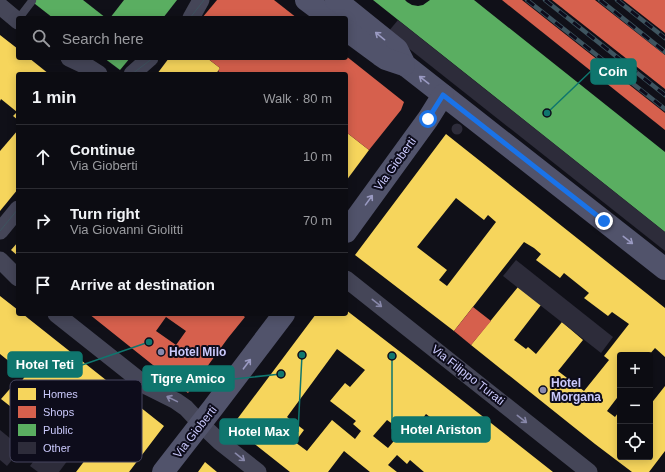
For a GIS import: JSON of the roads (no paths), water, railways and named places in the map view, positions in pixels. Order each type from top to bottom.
[{"type":"main road","points":[[306,0],[327,16]]},
{"type":"main road","points":[[336,0],[397,50],[405,65]]},
{"type":"main road","points":[[348,31],[386,59],[405,65],[665,269]]},
{"type":"main road","name":"Via Gioberti","points":[[348,229],[428,119],[443,95]]},
{"type":"main road","name":"Via Gioberti","points":[[163,472],[282,316]]},
{"type":"street","points":[[192,16],[201,0]]},
{"type":"street","points":[[0,6],[16,18]]},
{"type":"street","points":[[73,60],[96,72]]},
{"type":"street","points":[[134,72],[148,60]]},
{"type":"street","points":[[0,231],[16,211]]},
{"type":"street","points":[[0,260],[16,276]]},
{"type":"street","name":"Via Filippo Turati","points":[[348,281],[589,472]]},
{"type":"street","points":[[59,316],[139,380]]},
{"type":"street","points":[[142,382],[186,408],[220,442],[258,472]]},
{"type":"lane","points":[[21,16],[32,2]]},
{"type":"tram line","points":[[192,16],[204,0]]},
{"type":"tram line","points":[[135,72],[150,60]]},
{"type":"tram line","points":[[0,231],[16,211]]},
{"type":"railway","points":[[527,0],[665,109]]},
{"type":"railway","points":[[545,0],[665,95]]},
{"type":"railway","points":[[600,0],[665,52]]},
{"type":"railway","points":[[617,0],[665,38]]},
{"type":"place","name":"Coin","points":[[547,113]]},
{"type":"place","name":"Hotel Teti","points":[[149,342]]},
{"type":"place","name":"Hotel Milo","points":[[161,352]]},
{"type":"place","name":"Hotel Max","points":[[302,355]]},
{"type":"place","name":"Hotel Ariston","points":[[392,356]]},
{"type":"place","name":"Tigre Amico","points":[[281,374]]},
{"type":"place","name":"Hotel Morgana","points":[[543,390]]}]
